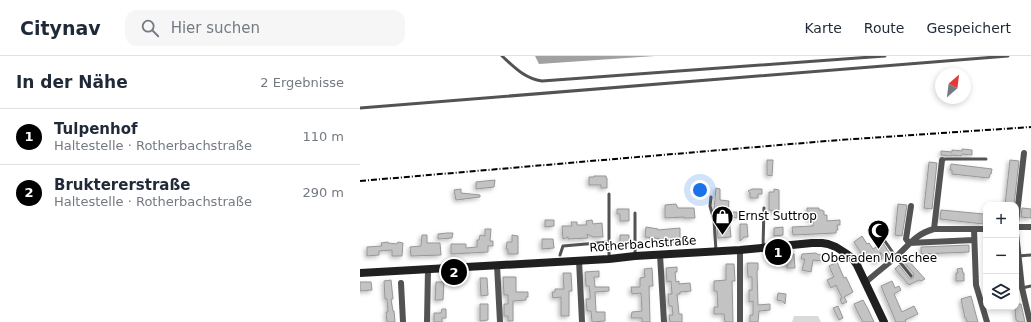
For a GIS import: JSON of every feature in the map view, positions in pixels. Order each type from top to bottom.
[{"type":"street","points":[[1018,202],[1024,153]]},
{"type":"street","points":[[934,229],[942,160]]},
{"type":"street","points":[[909,243],[906,239],[910,206]]},
{"type":"street","points":[[1019,228],[1031,227]]},
{"type":"street","points":[[866,282],[896,257],[909,243],[927,231],[934,229],[983,229]]},
{"type":"street","points":[[974,229],[976,285],[987,322]]},
{"type":"street","points":[[909,243],[974,240]]},
{"type":"street","name":"Rotherbachstraße","points":[[360,273],[609,259],[822,243],[836,247],[852,258],[866,282],[884,322]]},
{"type":"street","points":[[740,250],[740,322]]},
{"type":"street","points":[[660,254],[664,322]]},
{"type":"street","points":[[579,260],[582,322]]},
{"type":"street","points":[[1019,264],[1022,288],[1030,319]]},
{"type":"street","points":[[497,265],[500,322]]},
{"type":"street","points":[[427,322],[428,269]]},
{"type":"street","points":[[401,284],[403,322]]},
{"type":"lane","points":[[502,56],[526,76],[531,79],[542,81],[885,56]]},
{"type":"lane","points":[[360,108],[1008,56]]},
{"type":"lane","points":[[942,160],[986,159]]},
{"type":"lane","points":[[609,194],[609,259]]},
{"type":"lane","points":[[711,197],[710,206],[714,220],[716,251]]},
{"type":"lane","points":[[763,247],[764,208]]},
{"type":"lane","points":[[635,213],[635,256]]},
{"type":"lane","points":[[882,237],[912,276]]},
{"type":"lane","points":[[560,255],[563,246],[609,242]]},
{"type":"lane","points":[[1019,256],[1031,255]]},
{"type":"lane","points":[[1022,288],[1031,286]]},
{"type":"shaded area","points":[[535,56],[655,56],[539,64]]},
{"type":"shaded area","points":[[794,316],[818,316],[821,322],[792,322]]},
{"type":"building","points":[[962,149],[972,150],[972,155],[941,155],[941,151],[952,152],[952,150],[962,151]]},
{"type":"building","points":[[767,160],[773,160],[772,176],[767,175]]},
{"type":"building","points":[[1010,160],[1019,161],[1014,202],[1005,202]]},
{"type":"building","points":[[929,162],[937,163],[932,209],[924,208]]},
{"type":"building","points":[[951,164],[992,169],[989,178],[952,174],[952,170],[950,170]]},
{"type":"building","points":[[606,176],[607,188],[601,188],[601,185],[589,185],[589,177]]},
{"type":"building","points":[[495,180],[494,187],[476,189],[476,182]]},
{"type":"building","points":[[716,188],[720,189],[720,200],[729,201],[729,212],[737,212],[737,218],[729,217],[731,237],[718,238],[717,227],[722,226],[722,215],[716,214],[714,210]]},
{"type":"building","points":[[461,189],[461,193],[480,195],[480,197],[456,200],[454,190]]},
{"type":"building","points":[[752,189],[762,189],[762,194],[758,194],[758,198],[750,198],[750,193],[748,191]]},
{"type":"building","points":[[774,189],[779,190],[779,213],[774,213],[774,211],[769,210],[769,192],[774,192]]},
{"type":"building","points":[[676,204],[678,208],[694,208],[695,218],[665,218],[665,205]]},
{"type":"building","points":[[898,204],[907,205],[902,236],[895,235]]},
{"type":"building","points":[[807,208],[819,208],[819,210],[824,211],[824,215],[827,215],[827,221],[840,220],[840,225],[837,225],[838,230],[836,230],[836,233],[793,235],[792,227],[813,226],[813,219],[807,219]]},
{"type":"building","points":[[1022,208],[1031,209],[1031,218],[1021,217]]},
{"type":"building","points":[[617,209],[629,209],[629,221],[620,221],[620,214],[617,214]]},
{"type":"building","points":[[941,210],[983,214],[983,224],[940,219]]},
{"type":"building","points":[[545,220],[554,220],[554,226],[545,227]]},
{"type":"building","points":[[592,220],[593,224],[602,223],[603,237],[593,237],[587,234],[588,238],[568,239],[568,237],[563,239],[562,226],[572,226],[571,222],[577,222],[577,225],[587,225],[586,221]]},
{"type":"building","points":[[740,224],[747,224],[748,237],[744,237],[740,241]]},
{"type":"building","points":[[646,227],[658,230],[680,228],[680,241],[665,242],[664,239],[645,237]]},
{"type":"building","points":[[783,227],[783,235],[774,236],[774,228]]},
{"type":"building","points":[[485,229],[491,229],[490,241],[493,241],[493,246],[488,246],[488,252],[451,254],[451,244],[466,244],[466,248],[477,247],[477,240],[479,240],[480,235],[485,236]]},
{"type":"building","points":[[453,233],[452,238],[438,239],[438,234]]},
{"type":"building","points":[[422,235],[427,235],[427,243],[440,243],[441,255],[411,256],[410,247],[421,246]]},
{"type":"building","points":[[512,235],[518,236],[518,254],[508,254],[508,249],[506,249],[507,242],[512,242]]},
{"type":"building","points":[[620,235],[629,235],[629,244],[620,244]]},
{"type":"building","name":"Oberaden Moschee","points":[[862,236],[867,244],[869,243],[873,249],[883,243],[890,254],[885,258],[880,252],[882,259],[875,263],[870,255],[863,260],[860,254],[861,253],[854,242]]},
{"type":"building","points":[[542,239],[553,239],[554,248],[542,249]]},
{"type":"building","points":[[388,242],[397,244],[398,242],[403,243],[402,256],[392,256],[392,250],[379,251],[379,255],[367,256],[367,247],[382,246],[381,243]]},
{"type":"building","points":[[969,245],[969,252],[921,254],[921,247]]},
{"type":"building","points":[[816,253],[824,256],[823,261],[813,260],[811,272],[802,270],[805,259],[801,259],[802,254]]},
{"type":"building","points":[[794,254],[795,268],[787,268],[786,255]]},
{"type":"building","points":[[907,259],[925,279],[909,285],[895,269],[899,265],[909,278],[913,278],[914,274],[903,261]]},
{"type":"building","points":[[837,262],[844,278],[846,277],[853,292],[844,297],[847,302],[842,304],[840,299],[842,298],[836,285],[831,288],[827,280],[834,277],[829,266]]},
{"type":"building","points":[[747,263],[758,263],[758,305],[770,304],[770,310],[759,311],[758,322],[750,322],[750,315],[753,315],[753,301],[749,302],[749,290],[752,290],[752,277],[748,277]]},
{"type":"building","points":[[726,264],[734,264],[735,281],[732,281],[733,322],[725,322],[724,314],[714,314],[714,307],[718,307],[717,291],[714,291],[714,281],[726,280]]},
{"type":"building","points":[[677,267],[677,272],[675,272],[676,282],[679,281],[679,284],[690,283],[691,291],[680,292],[680,294],[677,294],[679,314],[682,314],[682,322],[670,322],[669,315],[673,315],[672,306],[669,306],[668,294],[672,294],[671,281],[667,282],[666,268]]},
{"type":"building","points":[[652,268],[653,286],[649,286],[650,322],[642,322],[642,318],[631,318],[632,312],[642,311],[641,293],[632,294],[631,287],[640,287],[640,278],[645,277],[644,269]]},
{"type":"building","points":[[962,268],[964,273],[964,281],[956,281],[956,273],[958,273],[957,269]]},
{"type":"building","points":[[599,271],[599,277],[594,277],[595,287],[609,287],[609,291],[595,292],[596,312],[605,312],[605,321],[592,322],[591,311],[587,311],[586,299],[590,299],[590,293],[589,286],[586,286],[585,272]]},
{"type":"building","points":[[563,273],[571,273],[572,291],[569,291],[569,316],[561,316],[561,297],[553,298],[552,292],[555,292],[555,289],[564,289]]},
{"type":"building","points":[[503,277],[516,277],[516,292],[528,292],[528,297],[526,297],[526,300],[513,301],[513,321],[508,321],[508,316],[504,316],[504,304],[508,304],[508,295],[504,295]]},
{"type":"building","points":[[480,278],[487,278],[488,295],[481,296]]},
{"type":"building","points":[[391,280],[393,299],[391,299],[395,322],[387,322],[386,312],[388,312],[387,299],[385,299],[384,281]]},
{"type":"building","points":[[892,281],[895,288],[899,286],[901,290],[894,294],[902,312],[914,306],[918,314],[905,320],[906,322],[896,322],[881,286]]},
{"type":"building","points":[[360,282],[371,282],[372,290],[360,291]]},
{"type":"building","points":[[436,282],[444,282],[443,300],[435,300]]},
{"type":"building","points":[[778,293],[786,294],[785,304],[782,301],[777,300]]},
{"type":"building","points":[[971,296],[978,322],[967,322],[965,318],[961,299]]},
{"type":"building","points":[[863,300],[874,322],[863,322],[858,313],[854,304]]},
{"type":"building","points":[[480,304],[488,304],[488,320],[480,321]]},
{"type":"building","points":[[1019,304],[1021,304],[1025,322],[1018,322],[1016,320],[1015,310],[1019,310]]},
{"type":"building","points":[[838,306],[843,318],[839,320],[833,308]]},
{"type":"building","points":[[442,309],[446,309],[446,318],[442,318],[442,322],[434,322],[434,313],[441,313]]},
{"type":"railway","points":[[360,181],[839,140],[1031,127]]},
{"type":"place","name":"Ernst Suttrop","points":[[723,236]]},
{"type":"place","name":"Oberaden Moschee","points":[[879,250]]},
{"type":"place","name":"Tulpenhof","points":[[778,252]]},
{"type":"place","name":"Bruktererstraße","points":[[454,272]]}]
